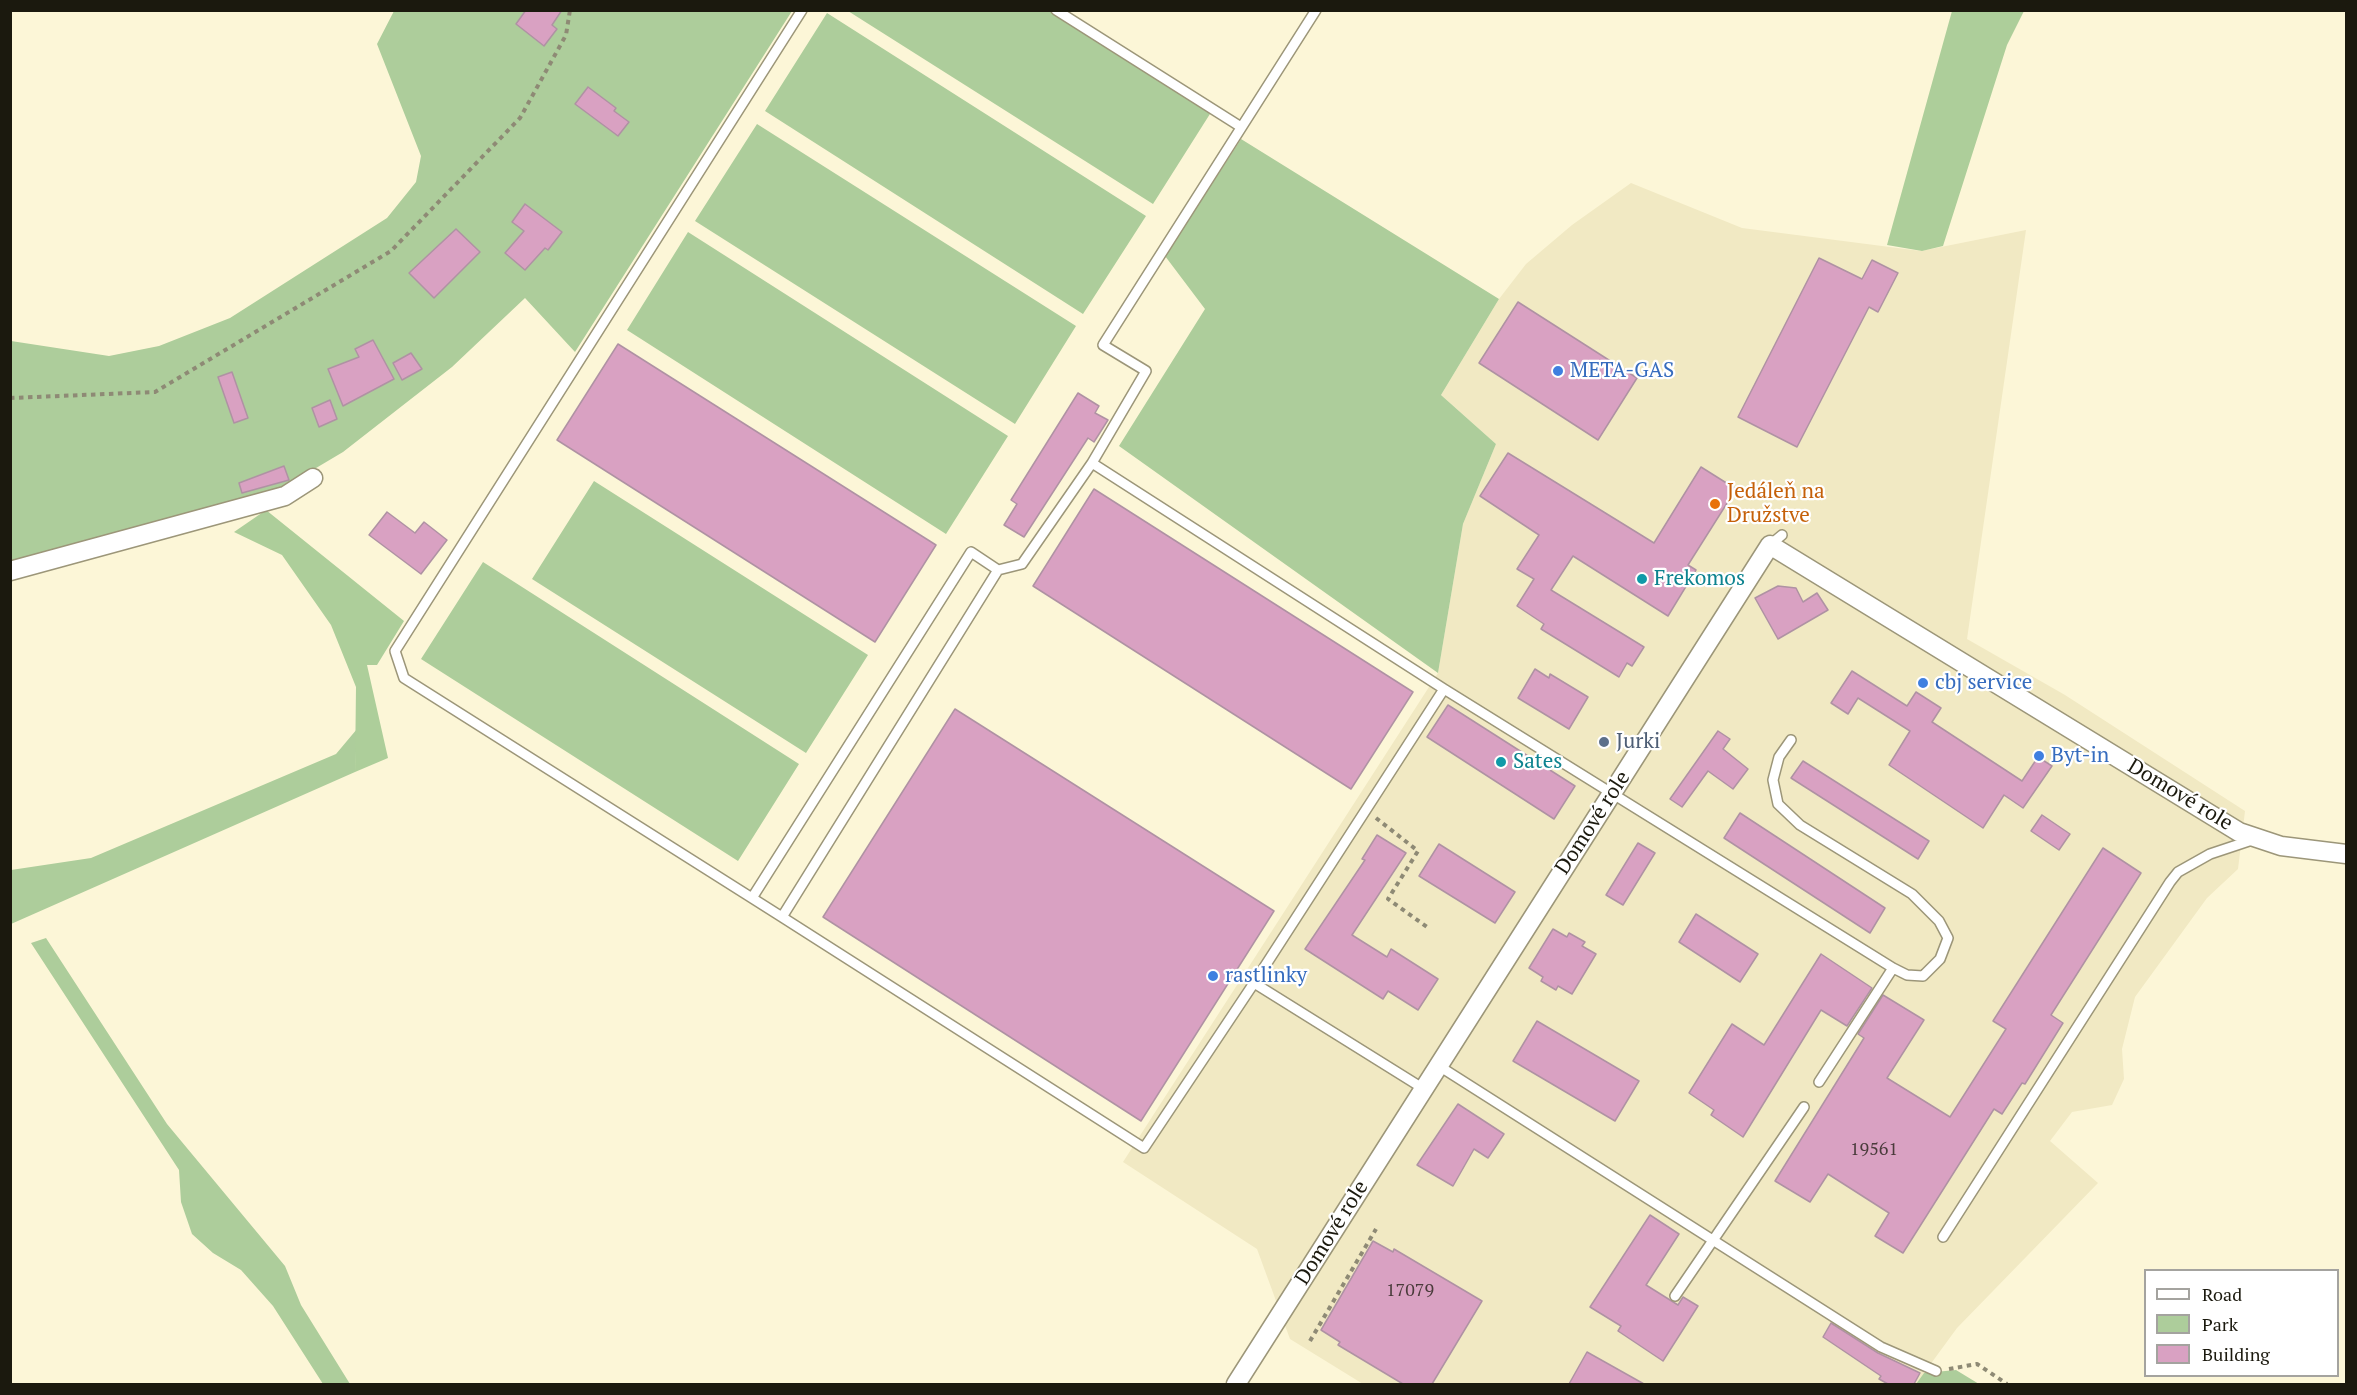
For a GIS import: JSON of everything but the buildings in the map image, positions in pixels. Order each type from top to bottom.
[{"type":"street","points":[[10,571],[285,496],[313,477]]},
{"type":"street","name":"Domové role","points":[[1236,1384],[1776,540],[2255,839],[2298,849],[2346,854]]},
{"type":"lane","points":[[802,10],[395,651],[404,678],[1144,1148],[1254,983],[1444,689]]},
{"type":"lane","points":[[1056,10],[1241,127]]},
{"type":"lane","points":[[782,917],[998,570],[1022,564],[1092,463],[1146,371],[1103,345],[1316,10]]},
{"type":"lane","points":[[1092,463],[1444,689],[1893,968],[1907,975],[1923,976],[1940,959],[1948,938],[1940,921],[1912,894],[1800,825],[1778,804],[1773,780],[1779,757],[1791,740]]},
{"type":"lane","points":[[752,898],[971,552],[998,570]]},
{"type":"lane","points":[[1943,1238],[2170,882],[2178,872],[2210,854],[2255,839]]},
{"type":"lane","points":[[1819,1082],[1893,968]]},
{"type":"lane","points":[[1254,983],[1424,1089]]},
{"type":"lane","points":[[1439,1066],[1881,1347],[1936,1371]]},
{"type":"lane","points":[[1676,1296],[1804,1107]]},
{"type":"path","points":[[10,398],[155,392],[391,251],[520,118],[566,35],[570,10]]},
{"type":"path","points":[[1366,811],[1418,851],[1388,899],[1428,927]]},
{"type":"path","points":[[1310,1341],[1376,1229]]},
{"type":"path","points":[[1936,1371],[1977,1364],[2007,1384]]},
{"type":"shaded area","points":[[1631,183],[1742,228],[1921,251],[2026,230],[1967,639],[2065,695],[2245,811],[2238,869],[2207,898],[2135,997],[2122,1049],[2124,1079],[2112,1105],[2072,1112],[2050,1141],[2098,1183],[1957,1328],[1916,1384],[1363,1384],[1290,1339],[1257,1249],[1123,1162],[1438,673],[1463,524],[1496,444],[1441,395],[1499,299],[1526,264],[1572,225]]},
{"type":"green space","points":[[394,11],[792,11],[575,352],[525,298],[452,367],[343,452],[274,493],[11,561],[11,341],[109,356],[159,346],[230,318],[387,218],[416,182],[421,156],[377,44]]},
{"type":"green space","points":[[848,11],[1065,11],[1215,106],[1153,204]]},
{"type":"green space","points":[[1952,11],[2024,11],[2007,45],[1943,246],[1922,251],[1887,245]]},
{"type":"green space","points":[[827,13],[1146,216],[1083,314],[765,111]]},
{"type":"green space","points":[[757,124],[1076,326],[1015,424],[695,221]]},
{"type":"green space","points":[[1241,139],[1499,299],[1441,395],[1496,444],[1463,524],[1438,673],[1119,446],[1205,309],[1165,256]]},
{"type":"green space","points":[[688,232],[1008,436],[946,534],[627,330]]},
{"type":"green space","points":[[594,481],[868,655],[806,753],[532,579]]},
{"type":"green space","points":[[266,510],[404,621],[377,665],[367,665],[388,758],[355,772],[356,687],[331,625],[282,555],[234,532]]},
{"type":"green space","points":[[483,562],[799,764],[738,861],[421,659]]},
{"type":"green space","points":[[357,729],[355,772],[11,924],[11,870],[91,858],[336,754]]},
{"type":"green space","points":[[46,938],[167,1124],[285,1266],[301,1305],[350,1384],[323,1384],[273,1306],[241,1270],[213,1253],[192,1234],[181,1202],[179,1170],[31,943]]},
{"type":"green space","points":[[1956,1370],[1979,1384],[1916,1384],[1924,1373]]},
{"type":"place","name":"META-GAS","points":[[1558,371]]},
{"type":"place","name":"Jedáleň na Družstve","points":[[1715,504]]},
{"type":"place","name":"Frekomos","points":[[1642,579]]},
{"type":"place","name":"cbj service","points":[[1923,683]]},
{"type":"place","name":"Jurki","points":[[1604,742]]},
{"type":"place","name":"Byt-in","points":[[2039,756]]},
{"type":"place","name":"Sates","points":[[1501,762]]},
{"type":"place","name":"rastlinky","points":[[1213,976]]}]
